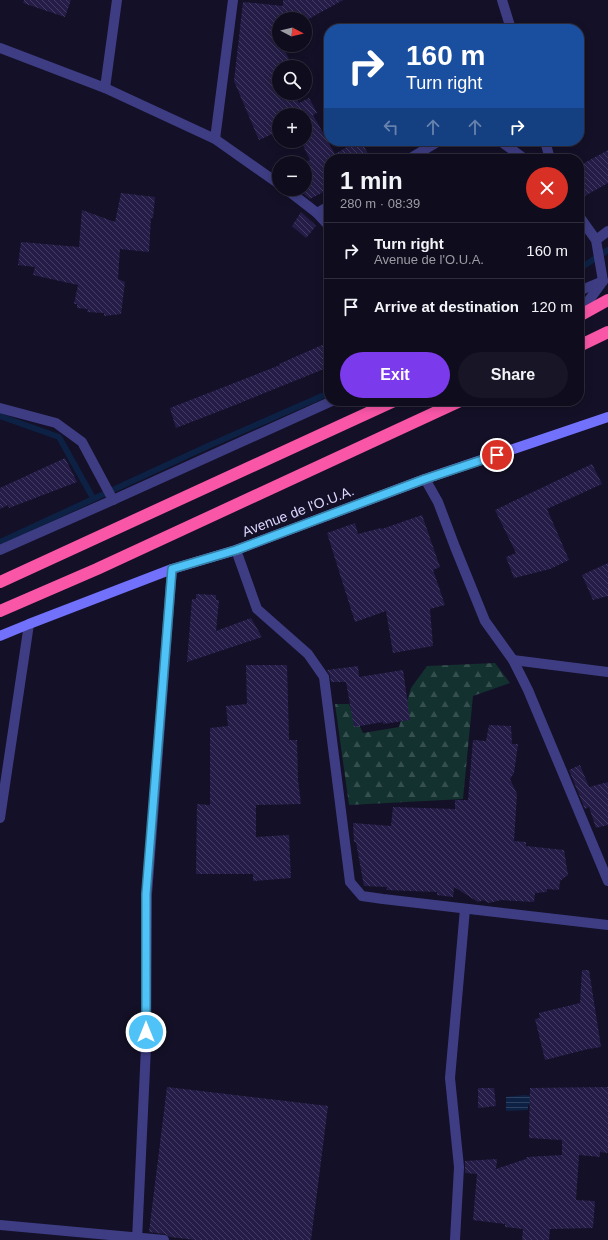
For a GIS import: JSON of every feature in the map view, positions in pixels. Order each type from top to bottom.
[{"type":"highway","points":[[584,312],[608,300]]},
{"type":"highway","points":[[584,344],[608,332]]},
{"type":"highway","points":[[0,582],[383,406]]},
{"type":"highway","name":"Avenue de l'O.U.A.","points":[[0,612],[97,569],[449,406]]},
{"type":"main road","name":"Avenue de l'O.U.A.","points":[[0,636],[172,569],[236,550],[425,479],[608,417]]},
{"type":"street","points":[[106,88],[117,0]]},
{"type":"street","points":[[215,139],[233,0]]},
{"type":"street","points":[[502,0],[509,24]]},
{"type":"street","points":[[0,48],[106,88],[215,139],[272,179]]},
{"type":"street","points":[[417,154],[431,146]]},
{"type":"street","points":[[507,146],[517,154]]},
{"type":"street","points":[[295,196],[317,213],[324,221]]},
{"type":"street","points":[[317,213],[324,209]]},
{"type":"street","points":[[584,223],[596,240],[606,281]]},
{"type":"street","points":[[596,240],[608,231]]},
{"type":"street","points":[[584,289],[606,281]]},
{"type":"street","points":[[584,309],[606,281]]},
{"type":"street","points":[[0,550],[324,405]]},
{"type":"street","points":[[0,408],[56,423],[82,442],[113,500]]},
{"type":"street","points":[[425,479],[438,502],[485,621],[513,660],[528,690],[608,882]]},
{"type":"street","points":[[236,550],[257,609],[308,654],[324,677],[350,882],[362,896],[608,925]]},
{"type":"street","points":[[137,1238],[146,1047],[146,894],[172,569]]},
{"type":"street","points":[[0,818],[29,624]]},
{"type":"street","points":[[513,660],[608,672]]},
{"type":"street","points":[[455,1240],[459,1167],[450,1078],[465,909]]},
{"type":"street","points":[[0,1225],[164,1240]]},
{"type":"green space","points":[[495,663],[510,683],[473,696],[463,799],[349,805],[335,704],[349,704],[363,733],[399,727],[411,688],[427,666]]},
{"type":"water","points":[[525,1095],[532,1096],[532,1104],[528,1105],[528,1110],[506,1111],[506,1097]]},
{"type":"building","points":[[24,0],[71,0],[65,17],[23,3]]},
{"type":"building","points":[[283,0],[343,0],[312,17],[312,12],[272,12],[272,52],[286,52],[290,60],[272,60],[272,100],[298,100],[299,103],[305,100],[310,100],[317,113],[313,115],[324,134],[324,146],[330,146],[335,154],[324,154],[324,192],[310,199],[306,196],[312,196],[312,156],[308,156],[304,148],[312,148],[312,108],[272,108],[272,134],[259,140],[234,81],[243,2],[283,6]]},
{"type":"building","points":[[349,146],[364,146],[368,154],[335,154]]},
{"type":"building","points":[[608,150],[608,183],[584,196],[584,163]]},
{"type":"building","points":[[121,193],[155,197],[153,218],[151,218],[149,252],[120,249],[118,279],[125,282],[121,314],[104,316],[104,313],[87,312],[88,309],[77,308],[77,304],[74,304],[78,285],[33,275],[35,267],[18,265],[21,242],[79,247],[82,210],[115,222]]},
{"type":"building","points":[[301,212],[316,226],[306,238],[292,226]]},
{"type":"building","points":[[324,344],[324,369],[176,428],[170,408],[280,365],[279,364]]},
{"type":"building","points":[[65,458],[77,482],[9,508],[8,505],[0,509],[0,488]]},
{"type":"building","points":[[592,464],[602,484],[547,509],[569,560],[550,569],[514,578],[506,557],[516,553],[495,510]]},
{"type":"building","points":[[422,515],[440,567],[433,570],[445,605],[430,609],[433,646],[393,653],[386,611],[355,622],[327,533],[355,523],[358,534],[382,529]]},
{"type":"building","points":[[608,563],[608,596],[593,600],[582,575]]},
{"type":"building","points":[[196,594],[216,595],[216,600],[219,600],[216,631],[251,618],[262,637],[187,662],[192,599],[196,599]]},
{"type":"building","points":[[246,665],[287,665],[289,740],[297,740],[298,780],[301,804],[256,805],[256,837],[289,835],[291,878],[253,881],[253,874],[196,874],[197,804],[210,805],[210,728],[228,726],[226,706],[247,704]]},
{"type":"building","points":[[358,666],[359,677],[403,670],[410,720],[383,724],[383,722],[354,727],[346,682],[331,682],[327,670]]},
{"type":"building","points":[[489,725],[511,726],[512,744],[518,744],[514,773],[510,779],[517,794],[514,841],[526,842],[526,846],[564,850],[568,875],[560,881],[559,890],[547,889],[547,892],[535,893],[534,902],[501,900],[489,903],[483,900],[478,902],[454,887],[453,897],[437,895],[437,892],[386,890],[387,887],[364,886],[356,842],[354,842],[353,823],[391,826],[393,807],[455,809],[455,800],[468,800],[473,740],[486,741]]},
{"type":"building","points":[[580,765],[589,787],[608,782],[608,825],[596,828],[589,807],[585,809],[569,770]]},
{"type":"building","points":[[582,970],[589,970],[601,1047],[545,1060],[535,1019],[540,1018],[539,1013],[580,1003]]},
{"type":"building","points":[[167,1087],[328,1106],[311,1240],[196,1240],[170,1237],[165,1234],[149,1232]]},
{"type":"building","points":[[608,1087],[608,1153],[600,1152],[600,1157],[579,1155],[576,1200],[595,1201],[593,1228],[550,1229],[549,1240],[522,1240],[523,1229],[505,1227],[505,1224],[473,1220],[477,1174],[465,1173],[465,1161],[497,1159],[496,1169],[526,1159],[527,1157],[562,1155],[562,1140],[529,1138],[530,1088]]},
{"type":"building","points":[[478,1088],[494,1088],[496,1106],[478,1108]]},
{"type":"waterway","points":[[584,266],[608,250]]},
{"type":"waterway","points":[[0,542],[208,446],[324,395]]},
{"type":"waterway","points":[[0,416],[59,437],[93,498]]},
{"type":"route","points":[[146,1032],[146,894],[172,569],[236,550],[425,479],[497,455]]}]
